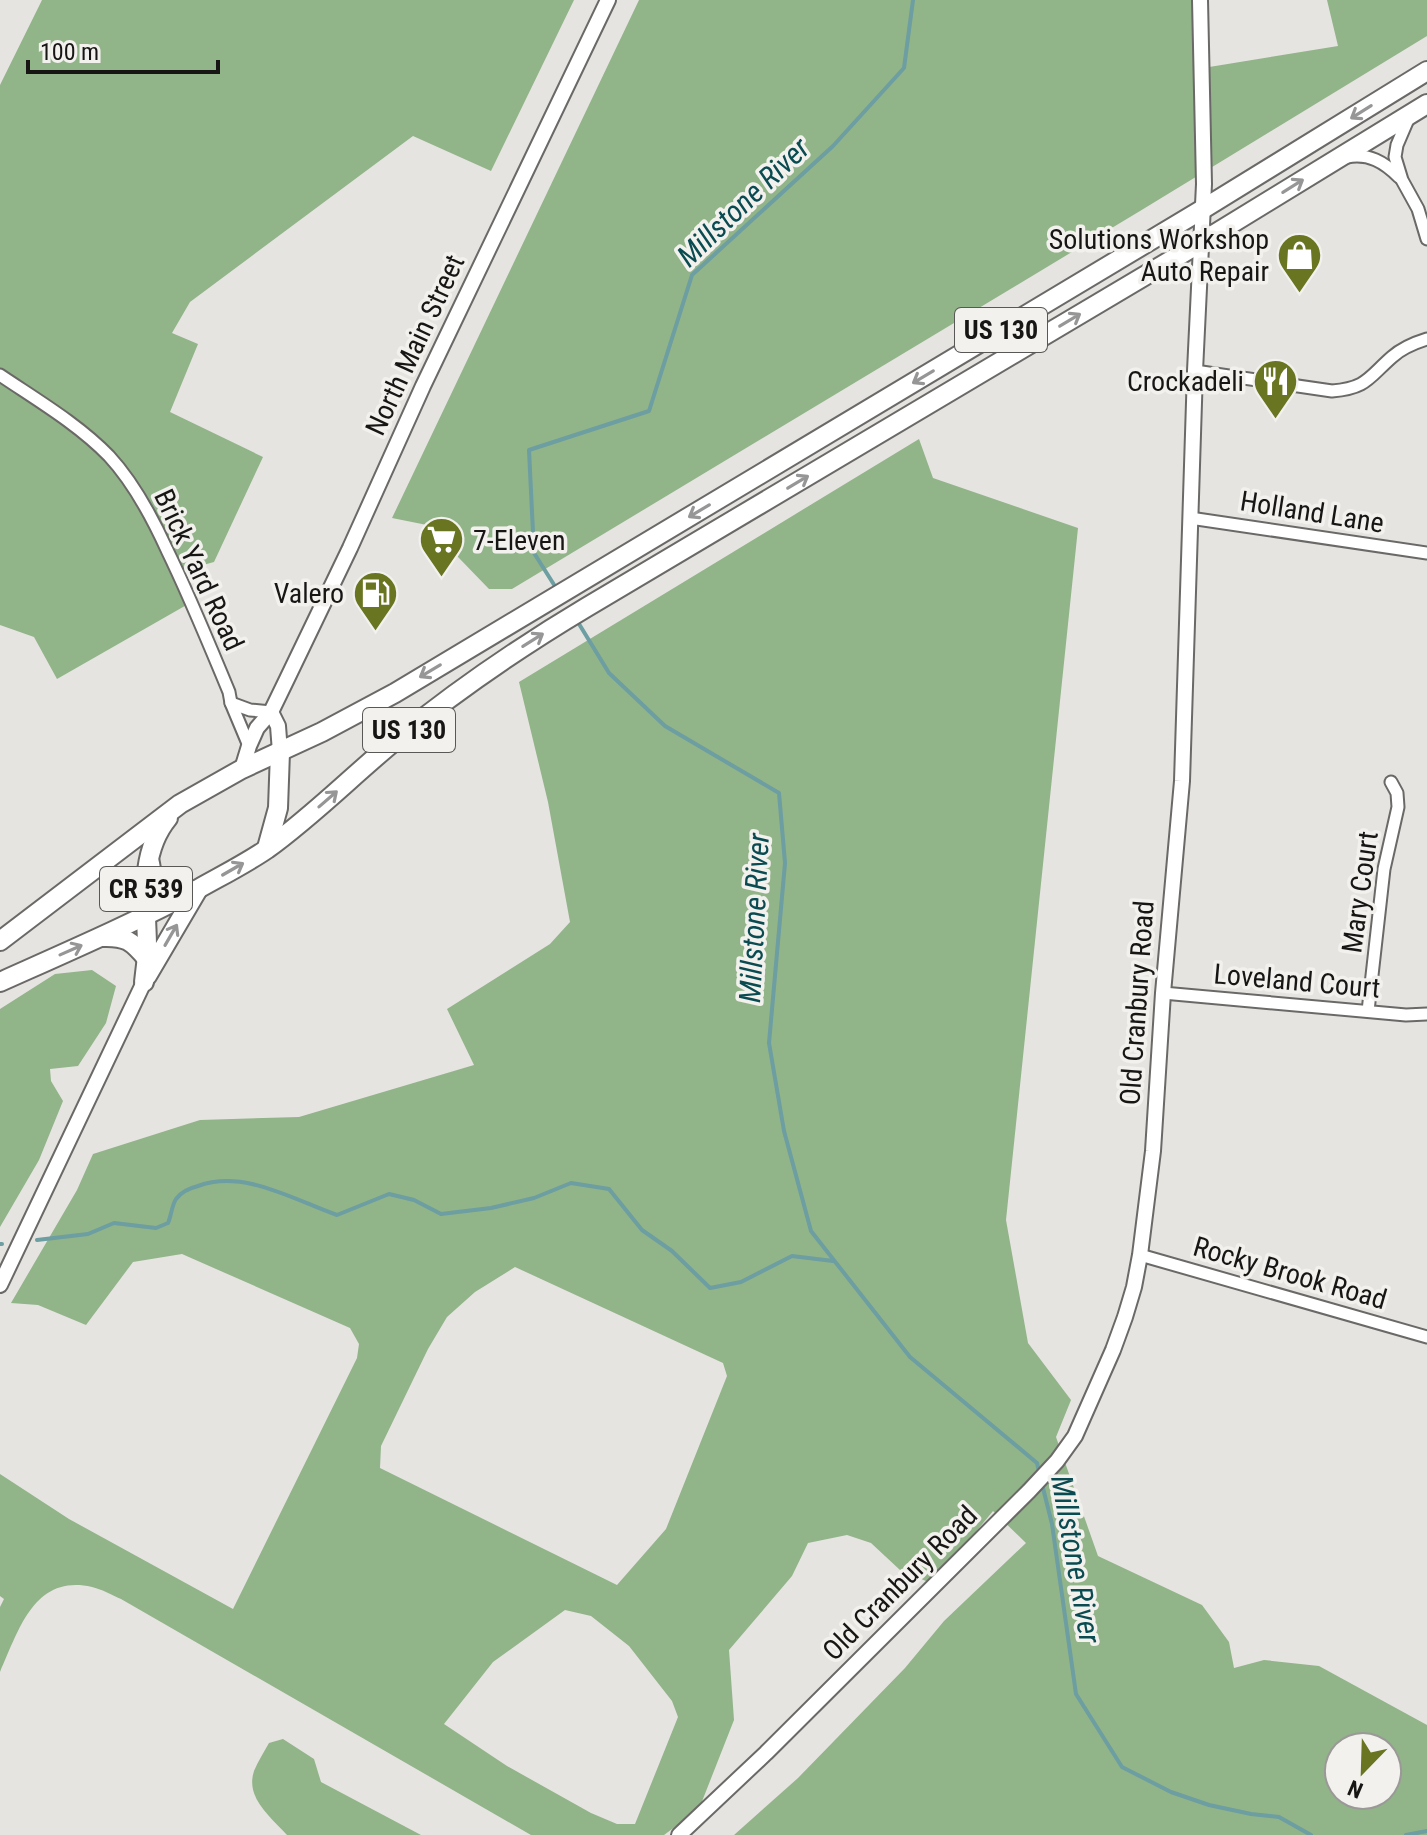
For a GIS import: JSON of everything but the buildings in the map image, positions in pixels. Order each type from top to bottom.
[{"type":"highway","name":"US 130","points":[[0,941],[180,804],[242,769],[322,732],[395,693],[1203,209],[1427,71]]},
{"type":"highway","name":"US 130","points":[[0,982],[145,917],[231,871],[267,848],[396,740],[505,658],[1419,109]]},
{"type":"highway","points":[[267,848],[278,808],[280,752]]},
{"type":"highway","points":[[242,769],[261,771],[280,787]]},
{"type":"highway","name":"CR 539","points":[[144,982],[149,856],[165,822],[180,804]]},
{"type":"highway","points":[[149,856],[155,881],[163,888],[191,893]]},
{"type":"highway","name":"CR 539","points":[[144,982],[191,893]]},
{"type":"highway","points":[[100,937],[118,936],[133,943],[147,959]]},
{"type":"street","name":"North Main Street","points":[[242,769],[257,728],[271,712],[608,0]]},
{"type":"street","name":"Old Cranbury Road","points":[[679,1835],[777,1742],[1057,1461],[1080,1425],[1113,1350],[1134,1287],[1153,1151],[1182,781],[1203,209],[1200,0]]},
{"type":"street","points":[[1419,109],[1397,145],[1395,157],[1402,180],[1418,209],[1427,239]]},
{"type":"street","points":[[1337,159],[1355,156],[1376,159],[1402,180]]},
{"type":"street","points":[[1195,371],[1332,391],[1347,390],[1372,378],[1402,349],[1427,339]]},
{"type":"street","name":"Brick Yard Road","points":[[0,375],[64,418],[109,456],[137,493],[184,585],[249,746]]},
{"type":"street","name":"Holland Lane","points":[[1190,518],[1427,553]]},
{"type":"street","points":[[231,703],[250,710],[271,712],[278,726],[280,752]]},
{"type":"street","name":"Mary Court","points":[[1368,1011],[1384,869],[1398,807],[1397,793],[1391,782]]},
{"type":"street","name":"CR 539","points":[[0,1285],[144,982]]},
{"type":"street","name":"Loveland Court","points":[[1163,993],[1406,1015],[1427,1014]]},
{"type":"street","name":"Rocky Brook Road","points":[[1140,1255],[1427,1337]]},
{"type":"green space","points":[[42,0],[574,0],[491,171],[413,136],[190,302],[172,333],[198,344],[170,412],[263,457],[214,562],[177,572],[190,603],[57,679],[34,637],[0,625],[0,85]]},
{"type":"green space","points":[[639,0],[1193,0],[1197,69],[1338,46],[1327,0],[1427,0],[1427,36],[512,589],[489,589],[427,525],[392,518]]},
{"type":"green space","points":[[919,439],[933,478],[1078,528],[1006,1220],[1028,1343],[1071,1400],[1056,1437],[1098,1556],[1202,1605],[1229,1642],[1234,1668],[1264,1660],[1319,1666],[1427,1725],[1427,1835],[734,1835],[798,1778],[905,1668],[944,1621],[1026,1543],[993,1511],[933,1584],[900,1570],[871,1543],[847,1535],[808,1543],[792,1576],[729,1650],[734,1720],[699,1809],[664,1835],[531,1835],[121,1599],[92,1587],[72,1585],[42,1597],[22,1623],[0,1672],[0,1607],[4,1599],[0,1596],[0,1474],[69,1519],[233,1609],[357,1358],[359,1344],[350,1328],[182,1254],[133,1262],[86,1325],[38,1305],[11,1303],[77,1190],[93,1154],[200,1120],[299,1117],[474,1065],[447,1009],[550,944],[570,922],[548,802],[519,682]],"holes":[[[515,1267],[723,1363],[727,1376],[666,1529],[617,1585],[380,1468],[381,1446],[447,1317],[475,1292]],[[565,1610],[591,1616],[629,1646],[672,1701],[678,1717],[635,1824],[617,1824],[591,1813],[507,1766],[444,1724],[493,1662]]]},
{"type":"green space","points":[[92,970],[116,986],[106,1023],[78,1066],[50,1069],[51,1081],[63,1101],[39,1160],[0,1227],[0,1009],[55,974]]},
{"type":"green space","points":[[283,1739],[314,1759],[321,1782],[421,1835],[287,1835],[261,1806],[252,1781],[269,1743]]},
{"type":"waterway","name":"Millstone River","points":[[558,591],[534,553],[529,450],[649,411],[692,275],[833,146],[904,68],[913,0]]},
{"type":"waterway","name":"Millstone River","points":[[576,619],[609,673],[665,726],[779,793],[785,863],[769,1043],[784,1131],[811,1231],[910,1357],[1037,1463],[1040,1476]]},
{"type":"waterway","points":[[37,1240],[88,1234],[114,1223],[156,1228],[168,1223],[180,1194],[215,1182],[233,1181],[269,1188],[337,1215],[389,1194],[414,1200],[441,1214],[491,1208],[534,1198],[571,1183],[609,1189],[642,1230],[672,1251],[710,1288],[741,1282],[792,1256],[833,1261]]},
{"type":"waterway","name":"Millstone River","points":[[1042,1484],[1052,1524],[1076,1694],[1122,1767],[1171,1792],[1209,1805],[1279,1817],[1311,1835]]},
{"type":"waterway","name":"Millstone River","points":[[1406,1835],[1427,1831]]},
{"type":"place","name":"Solutions Workshop Auto Repair","points":[[1300,294]]},
{"type":"place","name":"Crockadeli","points":[[1275,420]]},
{"type":"place","name":"7-Eleven","points":[[442,579]]},
{"type":"place","name":"Valero","points":[[375,632]]}]
